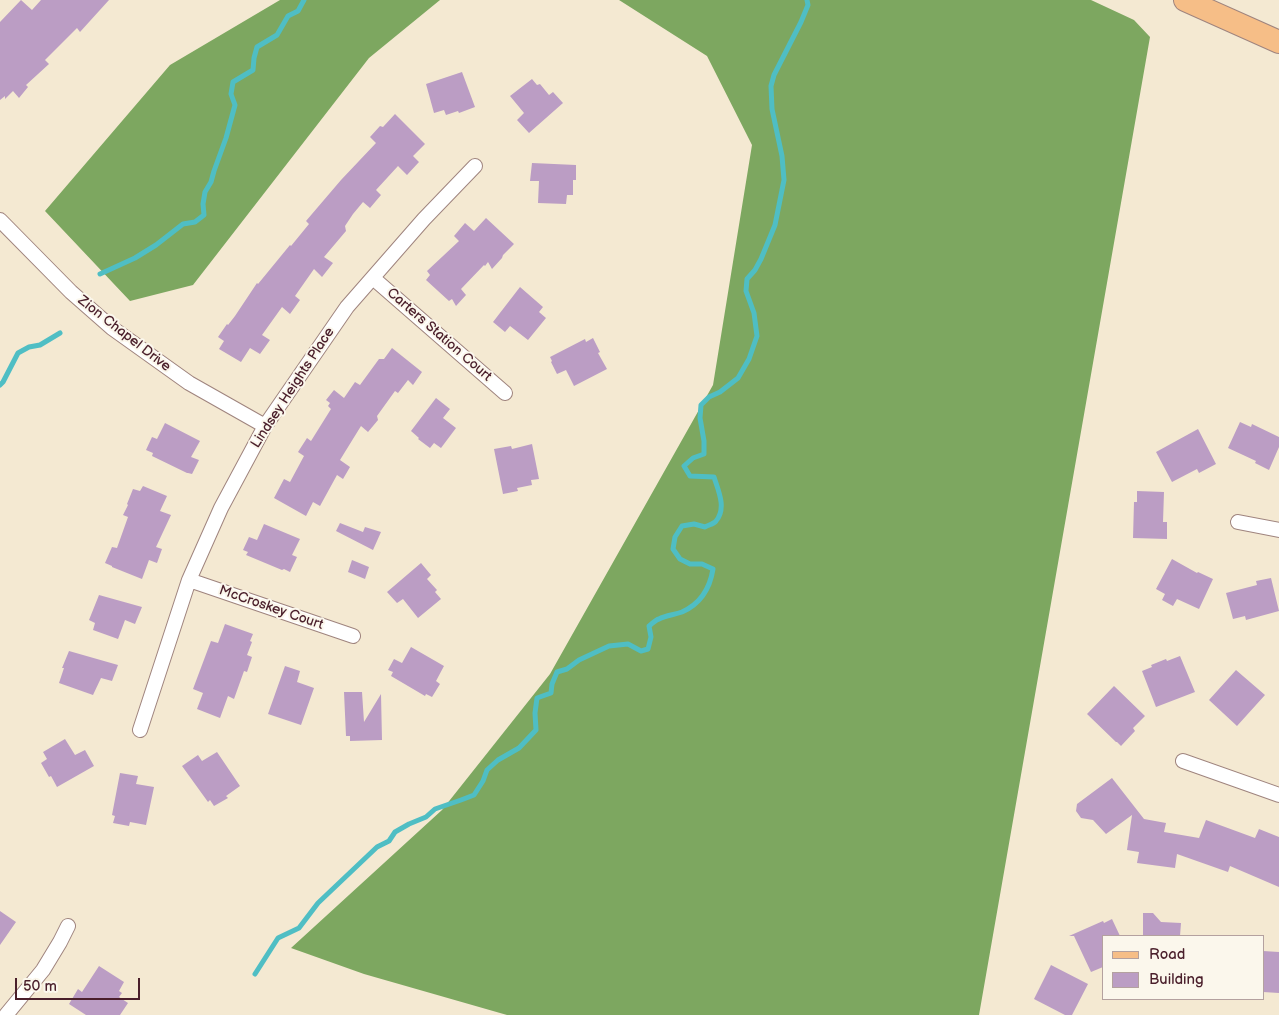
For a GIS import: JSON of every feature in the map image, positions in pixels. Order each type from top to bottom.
[{"type":"main road","points":[[1185,0],[1279,42]]},
{"type":"street","name":"Lindsey Heights Place","points":[[140,730],[189,580],[221,508],[265,426],[347,307],[424,219],[475,166]]},
{"type":"street","name":"Zion Chapel Drive","points":[[0,220],[71,292],[112,328],[189,383],[265,426]]},
{"type":"street","name":"Carters Station Court","points":[[373,278],[505,393]]},
{"type":"street","points":[[1238,522],[1279,530]]},
{"type":"street","name":"McCroskey Court","points":[[189,580],[353,636]]},
{"type":"street","points":[[1183,761],[1279,795]]},
{"type":"street","points":[[6,1015],[43,970],[68,926]]},
{"type":"green space","points":[[280,0],[440,0],[369,58],[193,285],[130,301],[45,211],[170,65]]},
{"type":"green space","points":[[619,0],[1091,0],[1134,20],[1150,37],[979,1015],[507,1015],[364,974],[291,948],[442,810],[550,674],[713,385],[752,145],[707,56]]},
{"type":"building","points":[[21,0],[32,10],[41,0],[109,0],[80,32],[77,28],[45,60],[49,64],[26,85],[28,87],[19,98],[13,91],[5,99],[5,96],[0,100],[0,22]]},
{"type":"building","points":[[462,72],[475,107],[459,113],[458,111],[446,115],[444,110],[434,113],[426,84]]},
{"type":"building","points":[[532,79],[537,85],[540,84],[549,95],[553,92],[563,103],[529,133],[517,120],[524,113],[510,96]]},
{"type":"building","points":[[395,114],[425,144],[413,156],[419,162],[407,175],[398,166],[376,190],[381,195],[370,208],[363,202],[353,214],[345,226],[346,231],[324,257],[333,263],[322,277],[314,269],[295,296],[300,300],[290,314],[282,307],[262,335],[270,340],[260,354],[250,348],[241,362],[219,349],[224,341],[218,337],[257,283],[309,224],[306,221],[376,143],[370,137]]},
{"type":"building","points":[[532,163],[576,165],[573,195],[567,195],[566,204],[538,203],[539,181],[530,181]]},
{"type":"building","points":[[486,218],[514,244],[492,269],[488,262],[461,289],[466,295],[456,306],[452,299],[449,301],[426,280],[430,275],[427,271],[459,241],[454,236],[465,223],[474,231]]},
{"type":"building","points":[[520,287],[543,307],[539,312],[546,318],[528,340],[510,326],[505,332],[493,322]]},
{"type":"building","points":[[593,338],[600,352],[598,353],[607,369],[574,386],[566,370],[557,374],[550,357],[585,339],[586,342]]},
{"type":"building","points":[[392,348],[422,372],[413,385],[408,380],[398,393],[395,391],[377,416],[378,420],[368,432],[361,426],[340,460],[350,467],[343,479],[337,475],[320,506],[313,502],[306,516],[274,498],[284,479],[290,482],[304,456],[298,452],[307,438],[311,441],[331,409],[328,406],[330,403],[326,400],[334,390],[344,398],[355,382],[360,385],[379,359],[384,359]]},
{"type":"building","points":[[436,398],[450,409],[443,418],[456,428],[441,448],[434,443],[430,448],[411,431]]},
{"type":"building","points":[[1240,422],[1251,427],[1252,424],[1279,437],[1279,447],[1269,470],[1255,463],[1256,461],[1228,448]]},
{"type":"building","points":[[165,423],[200,441],[191,457],[199,460],[192,474],[152,456],[153,453],[146,450],[152,437],[157,439]]},
{"type":"building","points":[[1198,429],[1216,464],[1199,473],[1197,469],[1172,482],[1156,452]]},
{"type":"building","points":[[532,444],[539,479],[531,480],[532,485],[517,488],[518,491],[503,494],[494,449],[511,446],[512,449]]},
{"type":"building","points":[[143,486],[167,496],[160,511],[171,515],[156,547],[162,549],[157,563],[149,560],[142,579],[105,563],[112,547],[117,548],[128,517],[123,515],[133,489],[140,491]]},
{"type":"building","points":[[1137,491],[1164,492],[1163,522],[1167,522],[1167,539],[1133,538],[1134,502],[1137,502]]},
{"type":"building","points":[[340,523],[363,532],[365,527],[381,532],[373,550],[336,531]]},
{"type":"building","points":[[264,524],[300,539],[292,555],[297,557],[290,572],[246,555],[248,552],[243,550],[249,537],[257,540]]},
{"type":"building","points":[[1172,559],[1197,573],[1213,579],[1199,609],[1177,599],[1173,606],[1162,600],[1165,594],[1156,589]]},
{"type":"building","points":[[352,560],[369,567],[365,579],[348,572]]},
{"type":"building","points":[[421,563],[431,575],[427,579],[437,590],[435,592],[441,599],[418,618],[403,599],[397,603],[387,592]]},
{"type":"building","points":[[1271,578],[1279,611],[1246,620],[1245,616],[1233,619],[1226,593],[1257,585],[1256,581]]},
{"type":"building","points":[[99,595],[142,607],[135,624],[125,620],[118,639],[93,630],[95,623],[89,620]]},
{"type":"building","points":[[225,624],[253,634],[247,655],[252,657],[247,672],[244,671],[234,699],[228,696],[220,718],[197,709],[203,693],[193,689],[211,641],[218,643]]},
{"type":"building","points":[[411,647],[444,666],[436,681],[440,684],[432,697],[426,694],[425,696],[391,676],[393,672],[388,670],[394,659],[402,663]]},
{"type":"building","points":[[69,651],[118,665],[112,681],[101,678],[93,695],[59,683],[64,668],[62,668]]},
{"type":"building","points":[[1180,656],[1195,692],[1156,707],[1142,671],[1166,659],[1167,661]]},
{"type":"building","points":[[285,666],[300,671],[297,682],[314,688],[301,725],[268,714]]},
{"type":"building","points":[[1236,670],[1265,695],[1237,726],[1209,700]]},
{"type":"building","points":[[1114,686],[1145,716],[1133,728],[1135,731],[1121,746],[1087,714]]},
{"type":"building","points":[[344,692],[362,692],[364,722],[381,694],[382,740],[350,741],[350,736],[346,736]]},
{"type":"building","points":[[65,739],[75,755],[85,750],[94,766],[57,787],[41,763],[47,759],[43,752]]},
{"type":"building","points":[[217,752],[240,786],[226,796],[228,798],[214,806],[210,800],[208,802],[182,766],[198,755],[202,761]]},
{"type":"building","points":[[120,773],[138,776],[136,784],[154,787],[146,825],[130,822],[129,826],[113,823],[115,816],[112,815]]},
{"type":"building","points":[[1112,778],[1144,819],[1166,823],[1164,832],[1199,838],[1206,820],[1255,838],[1259,829],[1279,837],[1279,887],[1230,866],[1228,872],[1177,854],[1175,868],[1137,863],[1139,852],[1127,850],[1132,815],[1106,834],[1093,820],[1081,818],[1076,811],[1077,804]]},
{"type":"building","points":[[0,911],[16,922],[0,945]]},
{"type":"building","points":[[1143,913],[1153,913],[1161,922],[1181,923],[1180,935],[1143,935]]},
{"type":"building","points":[[1112,919],[1120,935],[1102,935],[1102,967],[1091,972],[1074,936],[1069,936],[1103,921],[1104,923]]},
{"type":"building","points":[[1264,951],[1279,952],[1279,993],[1264,992]]},
{"type":"building","points":[[1051,965],[1088,984],[1072,1015],[1065,1015],[1034,999]]},
{"type":"building","points":[[99,966],[124,982],[119,991],[122,993],[119,997],[128,1003],[120,1015],[86,1015],[69,1004],[78,989],[82,992]]},
{"type":"waterway","points":[[100,274],[135,258],[156,245],[183,224],[195,222],[204,215],[205,192],[211,182],[235,105],[231,94],[233,82],[253,70],[257,47],[277,35],[288,16],[298,11],[304,0]]},
{"type":"waterway","points":[[255,974],[278,938],[299,928],[318,903],[377,847],[389,841],[395,832],[426,817],[435,809],[474,795],[483,781],[487,770],[498,760],[519,748],[536,730],[535,713],[537,698],[551,693],[552,684],[557,672],[567,669],[579,660],[609,646],[628,644],[641,651],[648,649],[651,637],[649,626],[656,620],[688,609],[699,600],[707,589],[713,569],[702,564],[690,564],[680,559],[673,549],[675,537],[682,526],[694,524],[705,527],[715,522],[721,510],[721,499],[714,477],[690,476],[684,466],[693,458],[704,454],[700,418],[701,405],[709,397],[720,392],[738,378],[749,359],[757,336],[754,313],[746,291],[747,279],[761,259],[775,225],[784,180],[782,156],[772,109],[771,86],[774,75],[801,22],[808,5],[807,0]]},
{"type":"waterway","points":[[0,385],[18,353],[29,347],[40,345],[60,333]]}]
